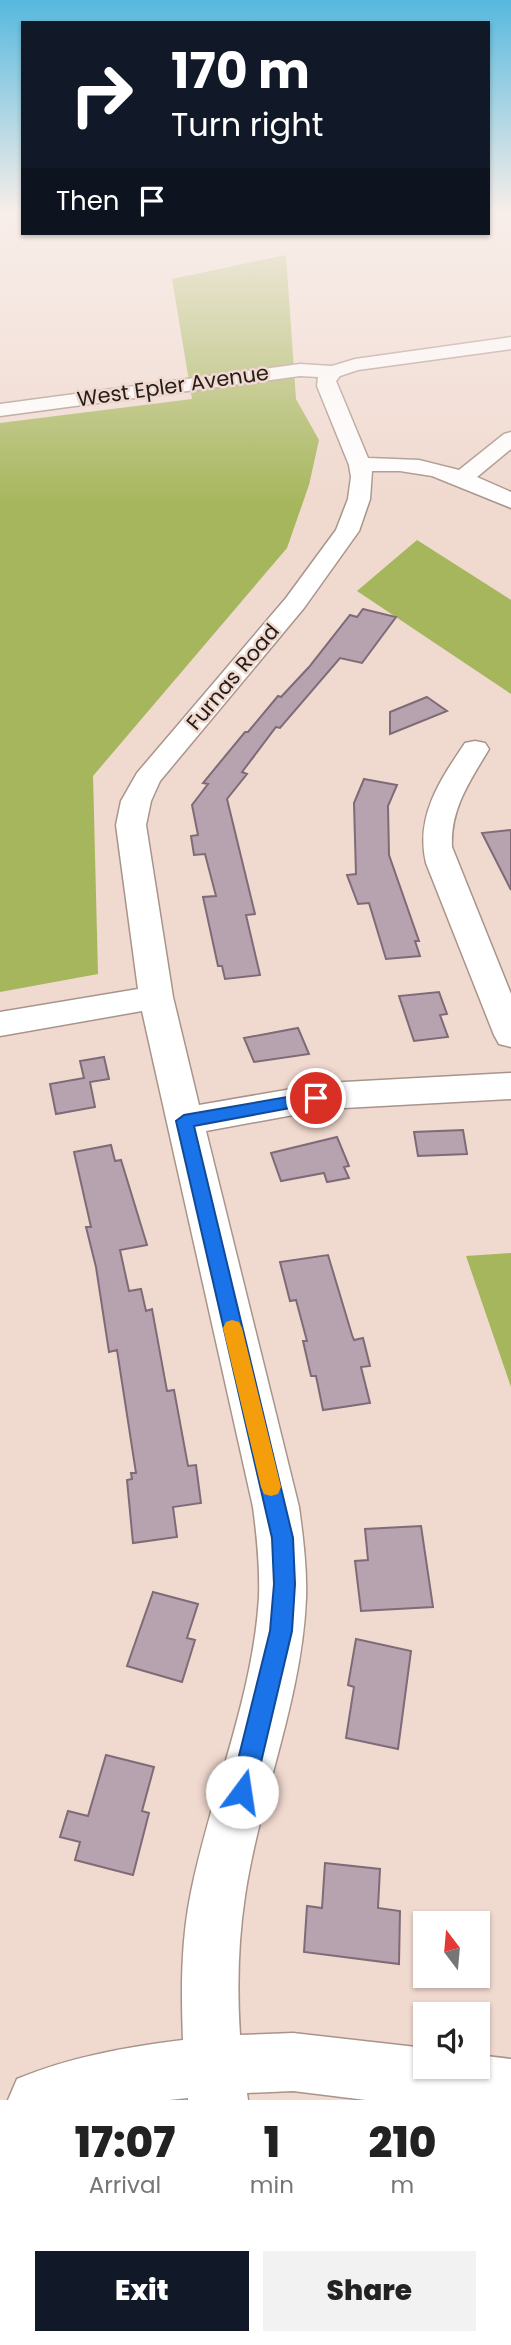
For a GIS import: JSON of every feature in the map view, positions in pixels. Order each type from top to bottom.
[{"type":"street","name":"West Epler Avenue","points":[[0,410],[300,369],[333,372],[355,365],[511,343]]},
{"type":"street","name":"Furnas Road","points":[[216,2083],[211,1980],[222,1869],[276,1655],[285,1584],[282,1538],[156,997],[132,837],[136,801],[155,769],[295,603],[348,531],[359,499],[362,477],[360,465],[327,386],[326,380],[333,372]]},
{"type":"street","points":[[464,477],[511,438]]},
{"type":"street","points":[[360,465],[411,465],[464,477],[511,501]]},
{"type":"street","points":[[475,749],[440,809],[435,826],[436,844],[441,863],[511,1035]]},
{"type":"street","points":[[0,1024],[156,997]]},
{"type":"street","points":[[179,1100],[326,1096],[511,1086]]},
{"type":"street","points":[[38,2100],[114,2080],[216,2083],[293,2062],[511,2088]]},
{"type":"green space","points":[[177,310],[290,310],[296,399],[319,440],[309,485],[287,548],[93,776],[98,974],[0,992],[0,423],[192,399]]},
{"type":"green space","points":[[417,540],[511,600],[511,694],[357,591]]},
{"type":"green space","points":[[511,1253],[511,1387],[466,1256]]},
{"type":"building","points":[[363,609],[396,617],[362,663],[340,658],[280,728],[276,727],[242,772],[247,774],[227,799],[255,914],[246,915],[260,975],[225,979],[222,966],[218,966],[203,897],[216,896],[205,854],[194,855],[191,836],[198,835],[192,805],[208,784],[203,783],[245,732],[248,732],[278,696],[281,697],[309,667],[350,615],[357,617]]},
{"type":"building","points":[[427,697],[447,711],[390,734],[390,712]]},
{"type":"building","points":[[364,779],[397,785],[388,806],[389,855],[419,941],[415,941],[420,956],[386,959],[369,903],[358,904],[347,875],[356,874],[354,803]]},
{"type":"building","points":[[511,830],[511,890],[482,833]]},
{"type":"building","points":[[439,992],[447,1014],[440,1015],[448,1037],[414,1041],[399,996]]},
{"type":"building","points":[[298,1028],[309,1054],[254,1062],[244,1038]]},
{"type":"building","points":[[104,1057],[109,1079],[90,1082],[95,1107],[56,1114],[50,1084],[84,1078],[80,1061]]},
{"type":"building","points":[[463,1130],[467,1154],[418,1156],[414,1132]]},
{"type":"building","points":[[337,1137],[349,1166],[344,1167],[349,1178],[327,1182],[324,1173],[281,1181],[271,1153]]},
{"type":"building","points":[[111,1145],[115,1161],[121,1160],[147,1245],[120,1250],[129,1291],[141,1289],[146,1311],[152,1309],[167,1391],[174,1390],[188,1466],[196,1465],[201,1503],[173,1507],[177,1537],[133,1543],[127,1480],[132,1479],[131,1473],[136,1473],[117,1350],[109,1352],[96,1267],[86,1227],[91,1227],[74,1152]]},
{"type":"building","points":[[328,1255],[354,1340],[363,1338],[370,1366],[361,1367],[370,1403],[323,1410],[316,1376],[311,1376],[303,1341],[307,1341],[296,1300],[290,1301],[280,1262]]},
{"type":"building","points":[[421,1526],[433,1607],[361,1611],[355,1561],[368,1560],[365,1529]]},
{"type":"building","points":[[153,1592],[198,1604],[187,1638],[195,1640],[182,1682],[127,1666]]},
{"type":"building","points":[[356,1639],[411,1651],[398,1749],[346,1738],[354,1687],[348,1685]]},
{"type":"building","points":[[106,1755],[154,1767],[142,1811],[149,1813],[133,1875],[75,1860],[80,1842],[60,1837],[68,1811],[88,1816]]},
{"type":"building","points":[[325,1863],[380,1869],[378,1908],[400,1911],[399,1964],[304,1952],[307,1906],[322,1908]]},
{"type":"slow traffic","points":[[232,1328],[271,1487]]},
{"type":"route","points":[[242,1792],[281,1631],[285,1584],[282,1538],[184,1121],[316,1098]]}]
